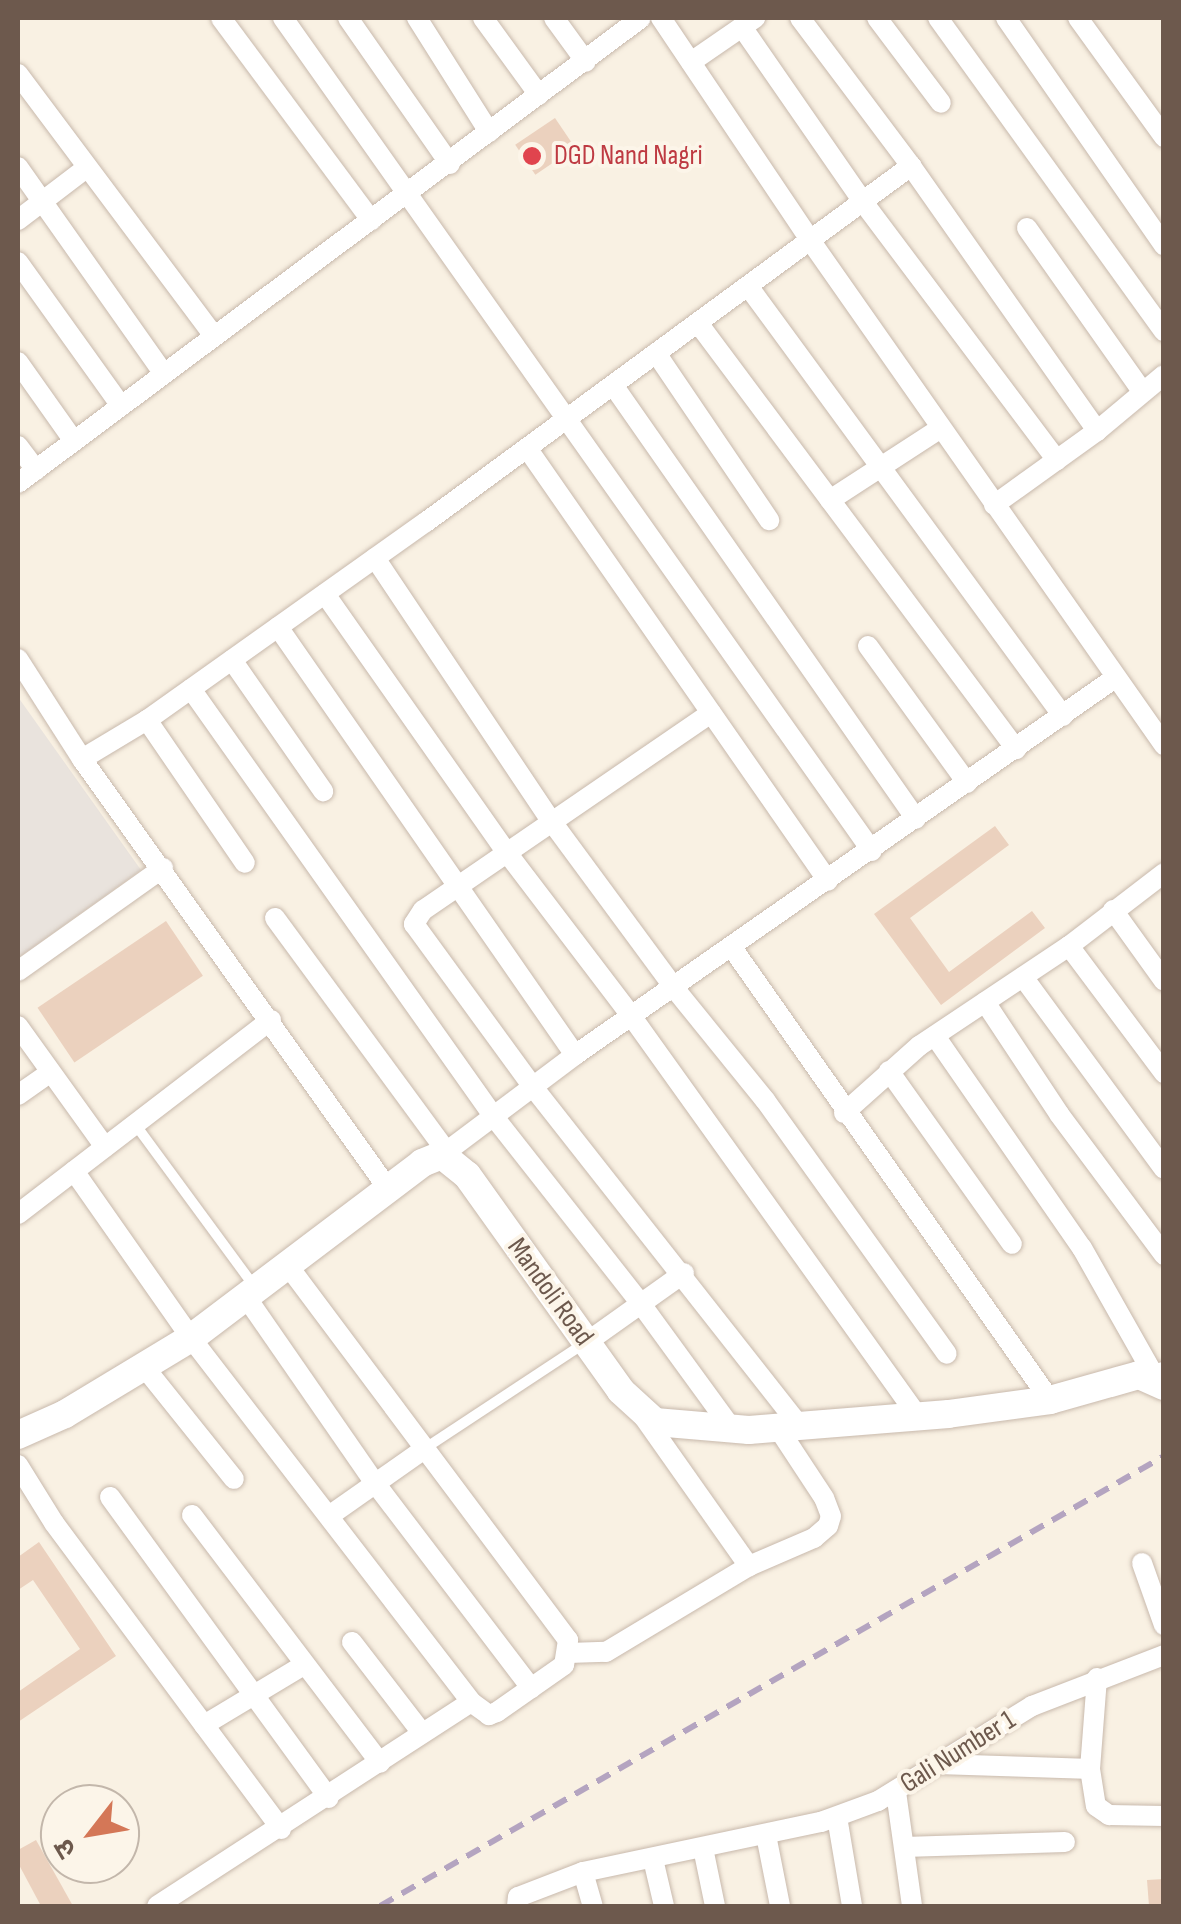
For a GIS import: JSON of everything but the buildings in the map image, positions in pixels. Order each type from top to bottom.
[{"type":"street","points":[[221,18],[371,220]]},
{"type":"street","points":[[283,18],[872,850]]},
{"type":"street","points":[[348,18],[450,164]]},
{"type":"street","points":[[417,18],[489,132]]},
{"type":"street","points":[[483,18],[539,95]]},
{"type":"street","points":[[554,18],[586,62]]},
{"type":"street","points":[[18,483],[641,18]]},
{"type":"street","points":[[661,18],[940,428],[1164,745]]},
{"type":"street","points":[[800,18],[911,166],[1097,431]]},
{"type":"street","points":[[876,18],[940,102]]},
{"type":"street","points":[[938,18],[1164,332]]},
{"type":"street","points":[[1006,18],[1164,245]]},
{"type":"street","points":[[1078,18],[1164,137]]},
{"type":"street","points":[[690,62],[748,22],[862,202],[1056,460]]},
{"type":"street","points":[[18,74],[85,169],[214,336]]},
{"type":"street","points":[[82,759],[147,720],[325,594],[911,166]]},
{"type":"street","points":[[18,167],[164,374]]},
{"type":"street","points":[[18,220],[85,169]]},
{"type":"street","points":[[1026,228],[1142,391]]},
{"type":"street","points":[[18,262],[121,406]]},
{"type":"street","points":[[748,286],[1062,716]]},
{"type":"street","points":[[698,323],[1016,748]]},
{"type":"street","points":[[656,353],[769,520]]},
{"type":"street","points":[[18,362],[74,440]]},
{"type":"street","points":[[994,505],[1097,431],[1164,374]]},
{"type":"street","points":[[613,385],[916,819]]},
{"type":"street","points":[[830,500],[940,428]]},
{"type":"street","points":[[18,446],[36,470]]},
{"type":"street","points":[[527,448],[828,882]]},
{"type":"street","points":[[375,558],[552,822],[675,989],[764,1100],[947,1354]]},
{"type":"street","points":[[325,594],[508,854],[632,1017],[918,1416]]},
{"type":"street","points":[[278,627],[575,1055]]},
{"type":"street","points":[[868,646],[967,783]]},
{"type":"street","points":[[18,659],[82,759],[389,1190]]},
{"type":"street","points":[[232,660],[322,790]]},
{"type":"street","points":[[18,1435],[65,1414],[191,1338],[422,1163],[444,1153],[575,1055],[733,949],[1115,678]]},
{"type":"street","points":[[191,689],[494,1117],[641,1304],[732,1430]]},
{"type":"street","points":[[568,1652],[606,1652],[749,1566],[814,1538],[828,1526],[831,1516],[789,1427],[684,1273],[534,1087],[414,924],[423,910],[459,889],[711,712]]},
{"type":"street","points":[[147,720],[246,863]]},
{"type":"street","points":[[18,972],[163,868]]},
{"type":"street","points":[[844,1113],[936,1036],[1069,946],[1163,873]]},
{"type":"street","points":[[1113,910],[1164,981]]},
{"type":"street","points":[[275,918],[444,1153]]},
{"type":"street","points":[[1069,946],[1164,1072]]},
{"type":"street","points":[[733,949],[844,1113],[1050,1400]]},
{"type":"street","points":[[1023,977],[1164,1169]]},
{"type":"street","points":[[984,1002],[1059,1114],[1164,1254]]},
{"type":"street","points":[[18,1214],[271,1020]]},
{"type":"street","points":[[18,1026],[105,1147]]},
{"type":"street","points":[[936,1036],[1082,1248],[1161,1379]]},
{"type":"street","points":[[890,1071],[1012,1244]]},
{"type":"street","points":[[18,1095],[50,1073]]},
{"type":"street","name":"Mandoli Road","points":[[444,1153],[467,1176],[639,1411]]},
{"type":"street","points":[[74,1171],[191,1338],[470,1702],[489,1715],[564,1664],[568,1640],[289,1267]]},
{"type":"street","points":[[586,1342],[684,1273]]},
{"type":"street","points":[[251,1293],[375,1483],[531,1688]]},
{"type":"street","points":[[145,1368],[234,1478]]},
{"type":"street","points":[[639,1411],[655,1422],[732,1430],[789,1427],[1050,1400],[1140,1375],[1161,1379]]},
{"type":"street","points":[[639,1411],[749,1566]]},
{"type":"street","points":[[329,1516],[423,1450]]},
{"type":"street","points":[[18,1465],[54,1523],[281,1829]]},
{"type":"street","points":[[110,1497],[329,1798]]},
{"type":"street","points":[[192,1515],[302,1666],[380,1763]]},
{"type":"street","points":[[1142,1563],[1164,1624]]},
{"type":"street","points":[[352,1642],[422,1732]]},
{"type":"street","name":"Gali Number 1","points":[[517,1906],[518,1897],[583,1872],[837,1816],[896,1792],[970,1740],[1032,1706],[1164,1655]]},
{"type":"street","points":[[204,1724],[302,1666]]},
{"type":"street","points":[[1097,1678],[1090,1768],[1100,1812],[1164,1816]]},
{"type":"street","points":[[157,1906],[329,1798],[470,1702]]},
{"type":"street","points":[[940,1764],[1090,1768]]},
{"type":"street","points":[[896,1792],[912,1906]]},
{"type":"street","points":[[837,1816],[852,1906]]},
{"type":"street","points":[[766,1834],[780,1906]]},
{"type":"street","points":[[904,1847],[1066,1842]]},
{"type":"street","points":[[703,1848],[715,1906]]},
{"type":"street","points":[[653,1859],[664,1906]]},
{"type":"street","points":[[583,1872],[593,1906]]},
{"type":"lane","points":[[134,1124],[251,1293]]},
{"type":"lane","points":[[423,1450],[586,1342]]},
{"type":"shaded area","points":[[18,697],[141,870],[18,958]]},
{"type":"railway","points":[[380,1906],[1164,1456]]},
{"type":"place","name":"DGD Nand Nagri","points":[[532,156]]}]
